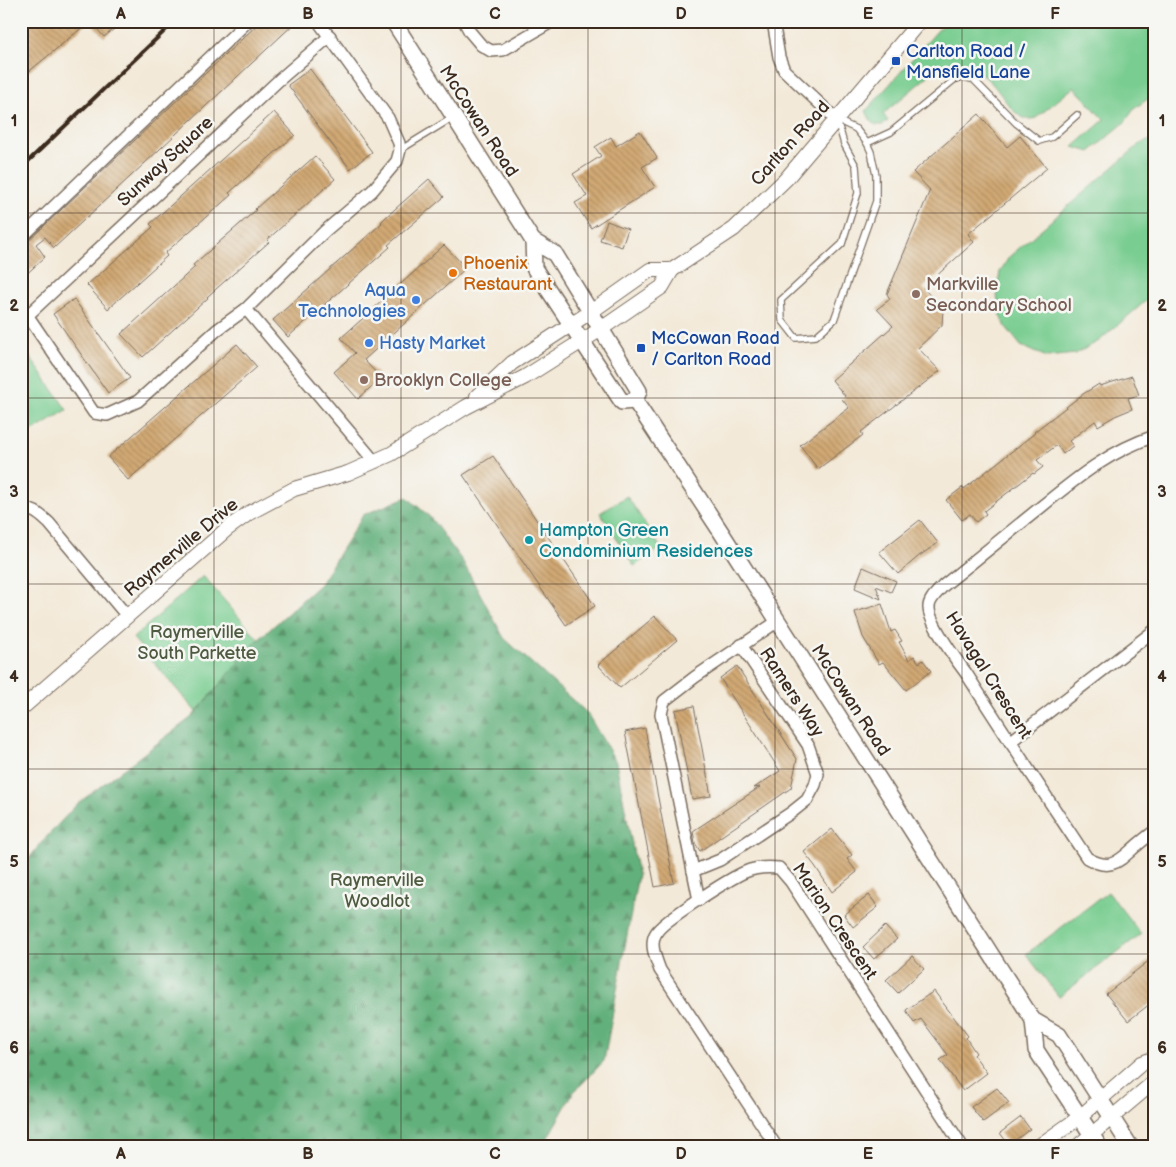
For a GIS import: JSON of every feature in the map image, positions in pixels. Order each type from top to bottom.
[{"type":"main road","name":"McCowan Road","points":[[393,21],[533,242],[555,254],[592,311],[639,390],[635,401]]},
{"type":"main road","name":"McCowan Road","points":[[533,242],[534,268],[570,326],[622,402],[635,401]]},
{"type":"main road","name":"McCowan Road","points":[[635,401],[1033,1020],[1036,1050],[1095,1140]]},
{"type":"main road","name":"McCowan Road","points":[[1033,1020],[1059,1035],[1130,1146]]},
{"type":"street","points":[[21,238],[248,21]]},
{"type":"street","points":[[318,21],[388,118],[400,143],[400,150]]},
{"type":"street","points":[[464,21],[470,32],[482,45],[492,51],[503,50],[553,21]]},
{"type":"street","points":[[773,21],[779,57],[784,70],[837,120]]},
{"type":"street","name":"Carlton Road","points":[[581,342],[662,287],[672,270],[734,229],[786,179],[920,21]]},
{"type":"street","name":"Sunway Square","points":[[330,36],[24,310],[94,413],[107,416],[138,401],[217,330],[246,309],[326,231],[372,191],[397,161],[400,150]]},
{"type":"street","name":"Carlton Road","points":[[592,311],[650,270],[672,270]]},
{"type":"street","points":[[246,309],[375,462]]},
{"type":"street","name":"Raymerville Drive","points":[[466,407],[512,363],[592,311]]},
{"type":"street","name":"Raymerville Drive","points":[[21,709],[227,529],[249,513],[294,489],[348,473],[375,462],[412,442],[466,407],[525,377],[581,342]]},
{"type":"street","name":"Havagal Crescent","points":[[1155,436],[1137,442],[1113,454],[1084,473],[944,586],[928,607],[932,620],[1087,858],[1104,865],[1118,861],[1123,859],[1135,846],[1155,831]]},
{"type":"street","points":[[21,510],[25,509],[36,512],[49,523],[127,616]]},
{"type":"street","name":"Ramers Way","points":[[699,900],[661,714],[664,701],[741,645],[778,621]]},
{"type":"street","points":[[1010,742],[1155,630]]},
{"type":"street","name":"Ramers Way","points":[[693,871],[720,860],[792,812],[807,800],[815,786],[818,774],[808,745],[741,645]]},
{"type":"street","name":"Marion Crescent","points":[[776,1146],[660,970],[653,946],[655,933],[667,922],[746,872],[767,867],[779,868],[791,882],[962,1146]]},
{"type":"street","points":[[1039,1146],[1080,1117],[1142,1063],[1155,1058]]},
{"type":"street","points":[[1078,1146],[1095,1140],[1111,1117],[1155,1081]]},
{"type":"lane","points":[[866,143],[890,132],[954,80],[963,77],[974,80],[1016,123],[1039,141],[1052,137],[1077,115]]},
{"type":"lane","points":[[400,150],[454,116]]},
{"type":"lane","points":[[837,120],[856,129],[871,152],[876,175],[876,201],[834,320],[816,336],[796,338],[782,320],[781,300],[842,244],[858,193],[856,166],[844,144],[837,120]]},
{"type":"green space","points":[[946,21],[1155,21],[1155,94],[1135,108],[1124,123],[1090,152],[1073,147],[1104,120],[1074,87],[1036,118],[1025,118],[1015,113],[990,82],[980,73],[967,70],[952,73],[948,68],[941,65],[883,114],[888,121],[883,125],[876,125],[871,121],[866,111]]},
{"type":"green space","points":[[1155,138],[1155,293],[1099,341],[1075,354],[1047,357],[1021,346],[1006,327],[998,310],[997,291],[1000,272],[1009,257],[1140,144]]},
{"type":"green space","points":[[21,344],[67,410],[23,437],[21,447]]},
{"type":"green space","points":[[627,496],[661,548],[634,566],[600,513]]},
{"type":"green space","name":"Raymerville Woodlot","points":[[407,497],[430,517],[463,562],[504,638],[587,713],[616,762],[638,875],[604,1061],[573,1093],[543,1146],[21,1146],[21,868],[77,804],[192,717],[256,642],[320,584],[363,515]]},
{"type":"green space","name":"Raymerville South Parkette","points":[[203,576],[259,640],[196,712],[133,638]]},
{"type":"green space","points":[[1108,892],[1141,934],[1059,997],[1026,954]]},
{"type":"building","points":[[21,21],[90,21],[26,74],[21,69]]},
{"type":"building","points":[[90,21],[124,21],[104,37]]},
{"type":"building","points":[[261,21],[297,21],[54,248],[45,237],[36,244],[45,257],[21,279],[21,245],[26,243]]},
{"type":"building","points":[[310,69],[372,152],[350,169],[288,85]]},
{"type":"building","points":[[274,112],[295,135],[229,193],[231,195],[165,253],[167,256],[108,309],[87,285],[153,227],[150,224]]},
{"type":"building","name":"Markville Secondary School","points":[[979,114],[1007,147],[1020,136],[1047,168],[968,234],[974,242],[923,288],[943,309],[942,325],[918,348],[940,371],[861,432],[863,435],[818,469],[800,445],[849,408],[842,399],[845,396],[832,380],[893,326],[877,309],[890,299],[887,294],[930,190],[913,172]]},
{"type":"building","points":[[640,131],[657,158],[642,167],[655,187],[591,228],[575,203],[587,196],[573,174],[601,156],[595,147],[611,137],[616,146]]},
{"type":"building","points":[[315,156],[335,179],[143,357],[121,334],[195,267],[193,265]]},
{"type":"building","points":[[429,179],[444,197],[388,245],[390,247],[288,337],[273,320]]},
{"type":"building","points":[[607,221],[628,229],[622,247],[600,240]]},
{"type":"building","points":[[444,245],[466,268],[364,360],[381,378],[358,399],[334,372],[355,353],[341,338]]},
{"type":"building","points":[[74,299],[130,378],[108,393],[53,314]]},
{"type":"building","points":[[237,344],[257,367],[128,480],[108,457]]},
{"type":"building","points":[[1132,376],[1139,395],[1128,398],[1132,409],[1098,426],[1095,421],[1069,441],[1073,446],[1063,454],[1057,445],[1037,460],[1043,467],[984,511],[986,514],[976,522],[970,514],[962,520],[946,500],[963,487],[964,489],[1083,394],[1099,384],[1100,386]]},
{"type":"building","name":"Hampton Green Condominium Residences","points":[[493,456],[595,606],[566,625],[463,475]]},
{"type":"building","points":[[920,520],[938,543],[898,574],[879,552]]},
{"type":"building","points":[[863,567],[896,581],[891,592],[876,586],[881,599],[855,588]]},
{"type":"building","points":[[882,604],[891,632],[895,630],[902,641],[899,642],[909,660],[914,656],[919,663],[923,660],[931,671],[906,690],[883,662],[879,664],[863,637],[855,612]]},
{"type":"building","points":[[655,616],[677,640],[620,688],[598,665]]},
{"type":"building","points":[[737,666],[797,759],[791,788],[700,851],[695,843],[693,831],[760,787],[754,788],[780,771],[720,678]]},
{"type":"building","points":[[694,706],[711,796],[692,799],[675,710]]},
{"type":"building","points":[[645,728],[674,883],[655,887],[625,732]]},
{"type":"building","points":[[832,829],[852,855],[847,859],[857,872],[832,892],[804,852]]},
{"type":"building","points":[[869,895],[878,907],[853,927],[844,915]]},
{"type":"building","points":[[885,926],[897,939],[874,959],[863,947]]},
{"type":"building","points":[[912,956],[924,969],[898,993],[886,980]]},
{"type":"building","points":[[1155,956],[1155,1000],[1128,1021],[1106,994]]},
{"type":"building","points":[[934,991],[968,1036],[966,1038],[976,1053],[974,1055],[987,1073],[963,1091],[940,1060],[948,1055],[921,1019],[914,1023],[906,1010]]},
{"type":"building","points":[[997,1088],[1009,1103],[983,1122],[971,1107]]},
{"type":"building","points":[[1021,1117],[1030,1129],[1009,1145],[1000,1133]]},
{"type":"railway","points":[[21,168],[175,21]]},
{"type":"place","name":"Carlton Road / Mansfield Lane","points":[[896,61]]},
{"type":"place","name":"Phoenix Restaurant","points":[[453,273]]},
{"type":"place","name":"Markville Secondary School","points":[[916,294]]},
{"type":"place","name":"Aqua Technologies","points":[[416,300]]},
{"type":"place","name":"Hasty Market","points":[[369,343]]},
{"type":"place","name":"McCowan Road / Carlton Road","points":[[641,348]]},
{"type":"place","name":"Brooklyn College","points":[[364,380]]},
{"type":"place","name":"Hampton Green Condominium Residences","points":[[529,540]]}]
